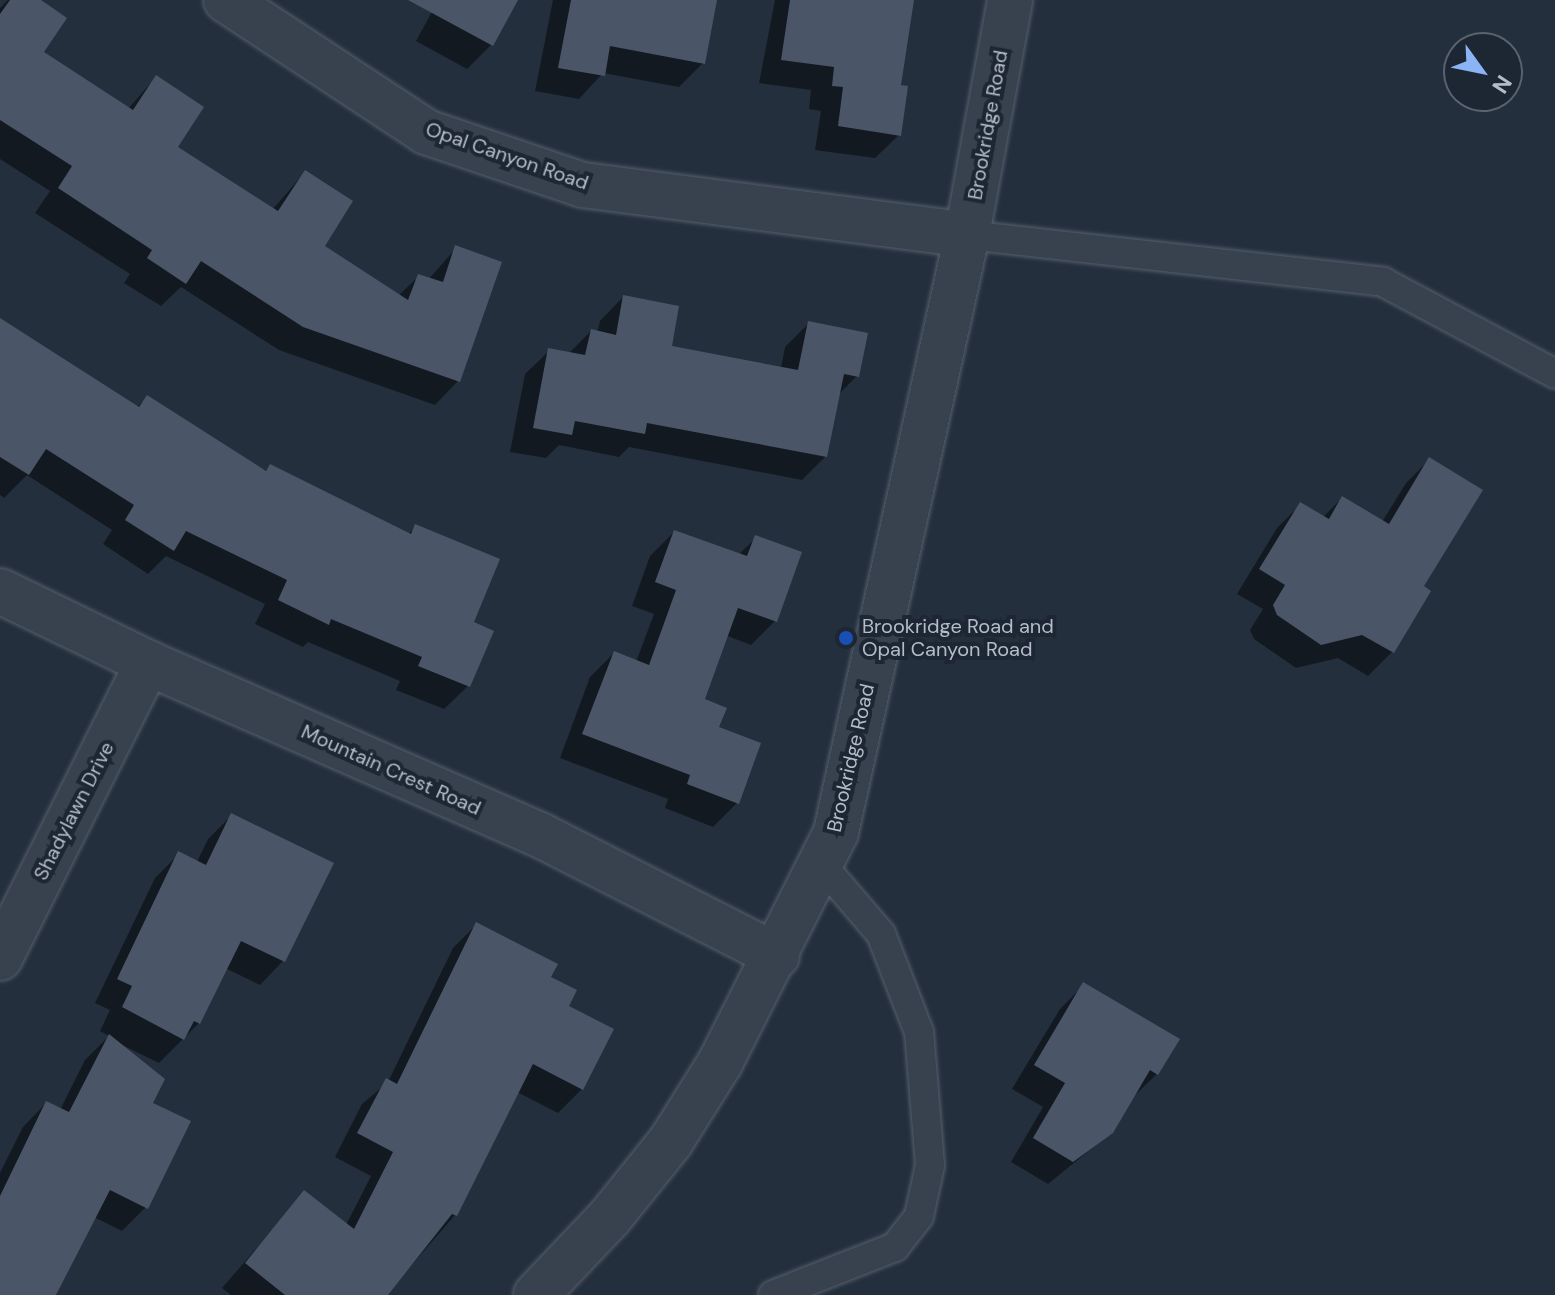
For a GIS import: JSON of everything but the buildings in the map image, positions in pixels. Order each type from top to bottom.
[{"type":"street","name":"Opal Canyon Road","points":[[226,0],[426,132],[583,185],[967,235]]},
{"type":"street","name":"Brookridge Road","points":[[550,1290],[671,1141],[720,1063],[777,956],[836,832],[967,235],[1010,0]]},
{"type":"street","name":"Mountain Crest Road","points":[[0,591],[148,663],[540,835],[777,956]]},
{"type":"street","name":"Shadylawn Drive","points":[[0,958],[148,663]]},
{"type":"lane","points":[[967,235],[1383,282],[1555,374]]},
{"type":"lane","points":[[773,1295],[895,1247],[919,1216],[930,1165],[919,1032],[881,934],[821,864]]},
{"type":"place","name":"Brookridge Road and Opal Canyon Road","points":[[846,638]]}]
